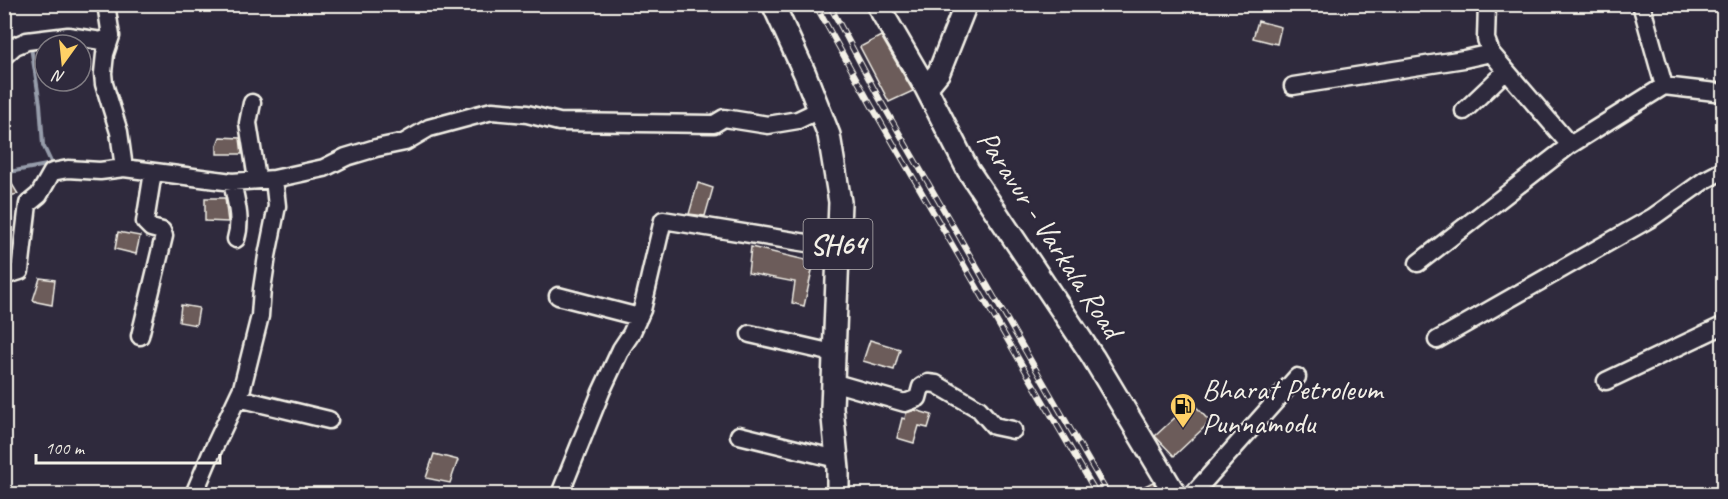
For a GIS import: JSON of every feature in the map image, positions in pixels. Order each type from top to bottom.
[{"type":"main road","name":"SH64","points":[[773,4],[805,74],[828,135],[840,202],[832,382],[838,495]]},
{"type":"main road","name":"Paravur - Varkala Road","points":[[877,4],[926,88],[968,170],[1094,357],[1175,495]]},
{"type":"main road","points":[[926,88],[939,72],[966,4]]},
{"type":"street","points":[[106,4],[111,36],[105,54],[103,73],[106,92],[119,132],[124,168]]},
{"type":"street","points":[[1487,4],[1486,39],[1491,53],[1570,145]]},
{"type":"street","points":[[1641,4],[1664,86]]},
{"type":"street","points":[[4,56],[15,46],[27,41],[68,36],[102,41],[111,36]]},
{"type":"street","points":[[1293,86],[1454,61],[1491,53]]},
{"type":"street","points":[[1464,111],[1506,71]]},
{"type":"street","points":[[1418,263],[1570,145],[1664,86],[1724,93]]},
{"type":"street","points":[[194,495],[242,388],[260,316],[267,255],[277,206],[265,179],[248,123],[252,103]]},
{"type":"street","points":[[4,276],[20,271],[28,204],[39,195],[52,172],[68,169],[100,171],[124,168],[232,182],[265,179],[324,168],[353,155],[405,142],[429,128],[492,111],[527,114],[559,122],[714,124],[724,118],[768,125],[798,120],[819,110]]},
{"type":"street","points":[[1437,340],[1653,217],[1705,180],[1724,170]]},
{"type":"street","points":[[140,336],[164,236],[162,231],[151,228],[145,222],[153,172]]},
{"type":"street","points":[[232,182],[239,214],[239,230],[236,239]]},
{"type":"street","points":[[560,495],[601,392],[639,317],[663,220],[837,248]]},
{"type":"street","points":[[558,296],[639,317]]},
{"type":"street","points":[[1606,381],[1724,325]]},
{"type":"street","points":[[750,334],[833,353]]},
{"type":"street","points":[[1193,495],[1297,377]]},
{"type":"street","points":[[832,382],[905,403],[918,398],[921,387],[928,383],[936,384],[979,409],[993,426],[1012,430]]},
{"type":"street","points":[[238,398],[328,420]]},
{"type":"street","points":[[739,435],[837,459]]},
{"type":"building","points":[[1258,21],[1281,27],[1277,44],[1253,38]]},
{"type":"building","points":[[881,36],[913,91],[889,102],[860,47]]},
{"type":"building","points":[[220,137],[240,138],[242,154],[217,154]]},
{"type":"building","points":[[4,171],[18,194],[4,197]]},
{"type":"building","points":[[698,183],[713,188],[705,216],[689,214]]},
{"type":"building","points":[[205,198],[225,198],[228,222],[205,221]]},
{"type":"building","points":[[118,232],[140,236],[136,254],[115,249]]},
{"type":"building","points":[[751,247],[814,262],[804,306],[792,303],[795,282],[748,273]]},
{"type":"building","points":[[40,278],[55,280],[52,305],[33,300]]},
{"type":"building","points":[[181,305],[199,308],[196,325],[179,322]]},
{"type":"building","points":[[870,340],[900,349],[894,370],[863,361]]},
{"type":"building","name":"Bharat Petroleum Punnamodu","points":[[1192,402],[1210,422],[1174,456],[1155,436]]},
{"type":"building","points":[[915,410],[932,415],[928,428],[919,426],[914,443],[897,438],[902,418],[905,419],[906,413]]},
{"type":"building","points":[[434,454],[458,460],[450,483],[426,478]]},
{"type":"building","points":[[1153,482],[1160,495],[1126,495]]},
{"type":"waterway","points":[[4,173],[52,164],[43,145],[40,104],[31,47]]},
{"type":"railway","points":[[815,4],[871,105],[1097,494]]},
{"type":"railway","points":[[829,4],[879,98],[1108,494]]},
{"type":"place","name":"Bharat Petroleum Punnamodu","points":[[1183,429]]}]
